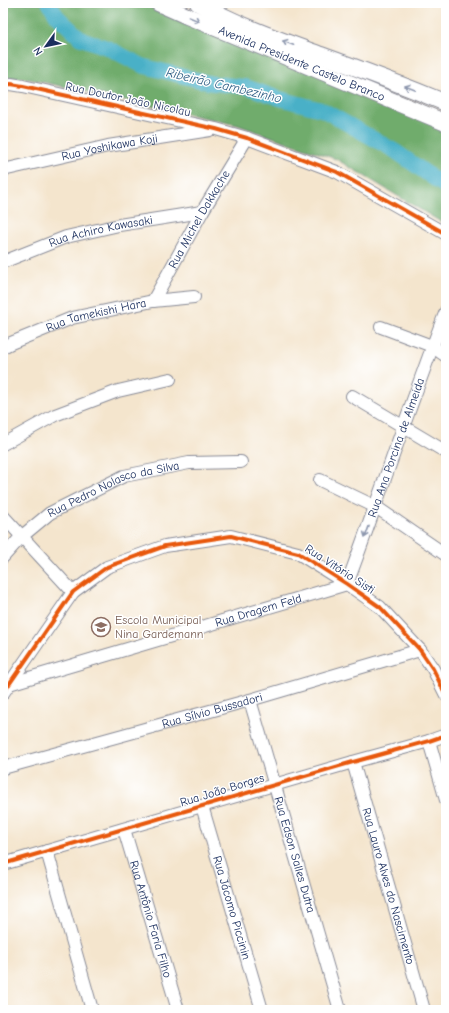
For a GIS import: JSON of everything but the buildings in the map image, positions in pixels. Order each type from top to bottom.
[{"type":"main road","name":"Avenida Presidente Castelo Branco","points":[[158,3],[446,123]]},
{"type":"main road","name":"Avenida Presidente Castelo Branco","points":[[198,3],[215,12],[284,41],[382,77],[446,103]]},
{"type":"street","name":"Rua Doutor João Nicolau","points":[[3,85],[11,84],[23,86],[216,129],[247,138],[337,172],[446,234]]},
{"type":"street","name":"Rua Yoshikawa Koji","points":[[3,170],[108,146],[216,129]]},
{"type":"street","name":"Rua Michel Dakkache","points":[[153,301],[202,212],[247,138]]},
{"type":"street","name":"Rua Achiro Kawasaki","points":[[3,262],[66,237],[120,225],[202,212]]},
{"type":"street","name":"Rua Tamekishi Hara","points":[[3,347],[72,318],[153,301],[194,297]]},
{"type":"street","name":"Rua Ana Porcina de Almeida","points":[[347,584],[376,507],[432,346],[446,311]]},
{"type":"street","points":[[381,327],[432,346],[446,356]]},
{"type":"street","points":[[3,444],[55,415],[118,391],[170,379]]},
{"type":"street","points":[[352,396],[446,452]]},
{"type":"street","name":"Rua Pedro Nolasco da Silva","points":[[3,557],[21,537],[50,513],[124,476],[189,463],[241,462]]},
{"type":"street","points":[[320,480],[376,507],[446,555]]},
{"type":"street","points":[[3,516],[73,592]]},
{"type":"street","name":"Rua Vitório Sisti","points":[[6,688],[73,592],[107,567],[165,546],[231,536],[298,553],[380,607],[420,650],[433,669],[446,695]]},
{"type":"street","name":"Rua Dragem Feld","points":[[6,688],[347,584]]},
{"type":"street","name":"Rua Sílvio Bussadori","points":[[3,768],[250,700],[420,650]]},
{"type":"street","name":"Rua Edson Salles Dutra","points":[[250,700],[340,1010]]},
{"type":"street","name":"Rua João Borges","points":[[3,864],[275,784],[429,741],[446,734]]},
{"type":"street","points":[[429,741],[446,800]]},
{"type":"street","name":"Rua Lauro Alves do Nascimento","points":[[353,762],[424,1010]]},
{"type":"street","name":"Rua Jácomo Piccinin","points":[[202,806],[262,1010]]},
{"type":"street","name":"Rua Antônio Faria Filho","points":[[124,829],[178,1010]]},
{"type":"street","points":[[47,851],[92,1010]]},
{"type":"green space","points":[[3,3],[155,3],[446,125],[446,225],[336,159],[237,125],[29,79],[3,77]]},
{"type":"waterway","name":"Ribeirão Cambezinho","points":[[49,3],[57,16],[80,38],[108,48],[143,66],[210,83],[247,87],[278,98],[323,110],[395,151],[446,187]]},
{"type":"cycle path","points":[[3,85],[11,84],[23,86],[216,129],[247,138],[337,172],[446,234]]},
{"type":"cycle path","points":[[3,693],[73,592],[107,567],[165,546],[231,536],[298,553],[380,607],[420,650],[433,669],[446,695]]},
{"type":"cycle path","points":[[3,864],[446,735]]},
{"type":"place","name":"Escola Municipal Nina Gardemann","points":[[101,627]]}]
